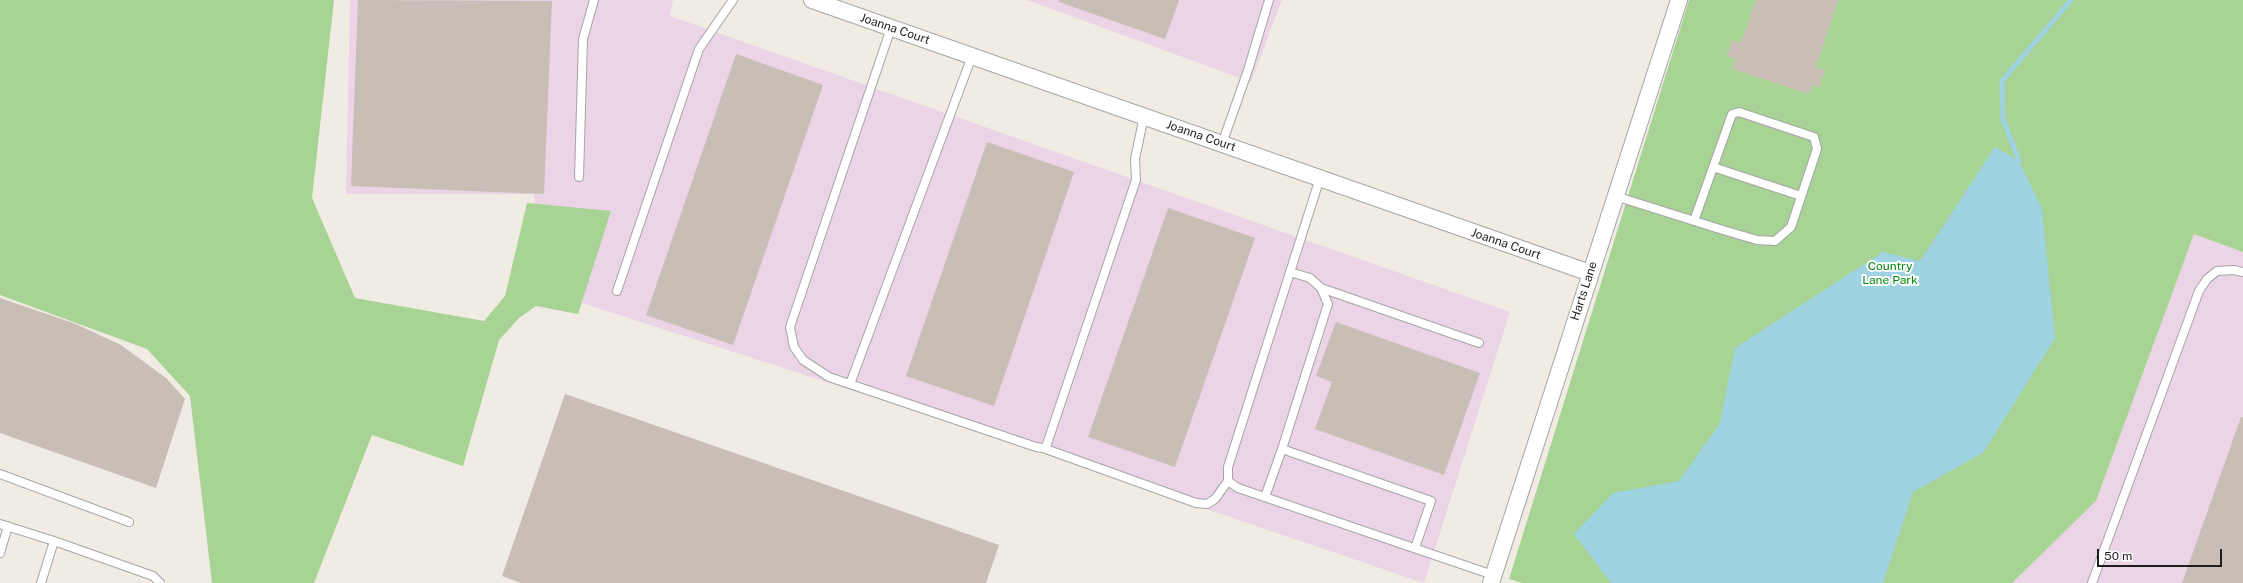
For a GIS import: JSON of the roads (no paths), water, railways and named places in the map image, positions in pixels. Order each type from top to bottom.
[{"type":"street","name":"Joanna Court","points":[[812,0],[1590,273]]},
{"type":"street","name":"Harts Lane","points":[[1492,579],[1679,0]]},
{"type":"lane","points":[[579,177],[582,39],[594,0]]},
{"type":"lane","points":[[617,291],[699,49],[733,0]]},
{"type":"lane","points":[[1222,144],[1248,70],[1269,0]]},
{"type":"lane","points":[[891,28],[790,327],[794,347],[803,360],[823,374],[850,384],[1043,448],[1196,502],[1207,504],[1215,499],[1228,481],[1228,466],[1320,178]]},
{"type":"lane","points":[[850,384],[972,56]]},
{"type":"lane","points":[[1615,196],[1694,221],[1757,240],[1775,241],[1791,227],[1817,149],[1814,137],[1740,112],[1732,114],[1694,221]]},
{"type":"lane","points":[[1043,448],[1049,442],[1136,180],[1135,159],[1144,116]]},
{"type":"lane","points":[[1713,167],[1802,196]]},
{"type":"lane","points":[[2092,583],[2199,291],[2207,279],[2217,271],[2234,270],[2243,272]]},
{"type":"lane","points":[[1290,272],[1310,278],[1321,288],[1479,343]]},
{"type":"lane","points":[[1265,497],[1282,449],[1328,304],[1321,288]]},
{"type":"lane","points":[[1282,449],[1432,502],[1415,548]]},
{"type":"lane","points":[[0,474],[129,522]]},
{"type":"lane","points":[[1228,481],[1238,488],[1415,548],[1492,579]]},
{"type":"lane","points":[[0,524],[54,541],[153,576],[160,583]]},
{"type":"lane","points":[[0,553],[8,526]]},
{"type":"lane","points":[[41,583],[54,541]]},
{"type":"water","points":[[1995,147],[2019,161],[2042,209],[2055,338],[1983,453],[1913,492],[1883,583],[1611,583],[1574,534],[1613,493],[1679,481],[1720,423],[1735,348],[1883,252],[1920,261]]},
{"type":"waterway","points":[[2019,161],[2003,119],[2002,81],[2071,0]]},
{"type":"park label","name":"Country Lane Park","points":[[1890,273]]}]
